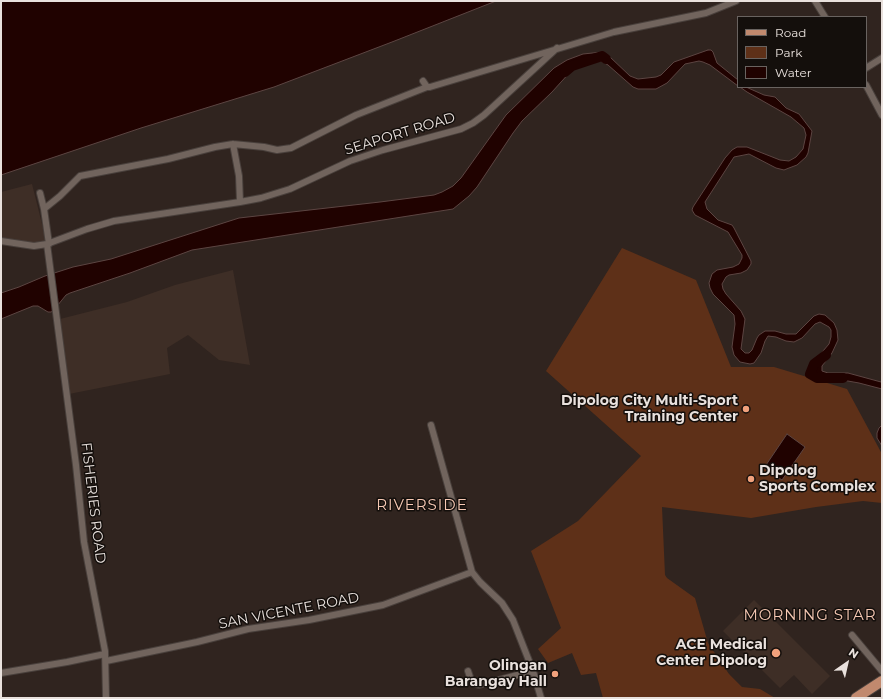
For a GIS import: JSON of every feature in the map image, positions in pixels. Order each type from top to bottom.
[{"type":"main road","points":[[856,698],[882,681]]},
{"type":"street","name":"SEAPORT ROAD","points":[[1,240],[30,245],[48,244],[87,229],[114,221],[240,202],[261,198],[290,189],[350,161],[382,150],[461,129],[473,123],[484,115],[557,48],[614,32],[706,13],[736,1]]},
{"type":"street","points":[[815,1],[824,16]]},
{"type":"street","points":[[44,209],[60,196],[80,176],[168,159],[233,144],[264,147],[277,150],[291,148],[356,115],[425,84],[437,85],[557,48]]},
{"type":"street","points":[[867,67],[882,58]]},
{"type":"street","points":[[867,87],[882,115]]},
{"type":"street","points":[[233,144],[239,176],[238,194],[240,202]]},
{"type":"street","name":"FISHERIES ROAD","points":[[40,193],[44,209],[49,260],[76,465],[84,542],[106,661],[106,698]]},
{"type":"street","points":[[431,426],[472,572],[480,582],[502,603],[510,614],[517,627],[541,698]]},
{"type":"street","name":"SAN VICENTE ROAD","points":[[106,661],[197,642],[248,629],[309,620],[383,605],[472,572]]},
{"type":"street","points":[[852,634],[882,672]]},
{"type":"street","points":[[1,673],[105,654]]},
{"type":"street","points":[[468,671],[472,683],[479,685],[533,671]]},
{"type":"shaded area","points":[[32,184],[47,244],[38,245],[1,240],[1,192]]},
{"type":"shaded area","points":[[233,270],[250,365],[219,360],[188,335],[167,348],[170,374],[69,394],[60,319],[127,302],[175,285]]},
{"type":"shaded area","name":"ACE Medical Center Dipolog","points":[[754,600],[830,676],[812,694],[794,675],[780,688],[723,631]]},
{"type":"green space","name":"Dipolog Sports Complex","points":[[622,248],[696,280],[731,367],[774,367],[847,389],[882,454],[882,503],[863,501],[751,518],[662,507],[665,575],[695,598],[708,643],[729,674],[742,687],[760,689],[775,698],[603,698],[596,673],[581,675],[572,653],[548,663],[538,649],[561,628],[531,551],[578,521],[641,456],[546,371]]},
{"type":"water","points":[[1,1],[496,1],[274,87],[141,128],[1,175]]},
{"type":"water","points":[[711,50],[717,63],[737,79],[737,85],[710,65],[699,61],[685,64],[667,83],[656,89],[638,89],[633,87],[608,65],[588,57],[581,60],[552,92],[522,121],[477,187],[469,196],[453,209],[192,250],[70,293],[66,295],[51,312],[48,312],[38,306],[33,306],[1,319],[1,293],[73,267],[111,259],[239,218],[380,202],[434,195],[442,192],[453,186],[461,178],[506,115],[554,68],[567,60],[583,54],[602,52],[610,57],[630,76],[638,79],[661,75],[674,62]]},
{"type":"water","points":[[741,88],[748,88],[764,95],[775,97],[786,108],[799,114],[812,131],[806,157],[797,165],[784,170],[776,168],[749,154],[734,157],[705,202],[707,209],[718,220],[732,225],[751,261],[751,264],[747,270],[741,273],[729,275],[722,284],[726,294],[741,311],[745,319],[741,349],[745,353],[749,353],[759,335],[765,331],[796,334],[814,316],[819,314],[825,315],[834,323],[837,330],[838,340],[832,353],[822,366],[822,371],[828,373],[848,373],[881,382],[882,389],[820,376],[815,373],[817,358],[829,344],[831,337],[831,330],[829,327],[820,322],[815,324],[802,338],[794,342],[768,336],[761,353],[754,363],[750,364],[740,362],[734,355],[732,347],[735,324],[734,315],[713,294],[709,283],[712,274],[717,270],[733,267],[739,264],[742,255],[728,232],[695,215],[692,210],[725,158],[732,150],[737,147],[747,147],[780,160],[789,161],[796,157],[803,149],[806,135],[804,128],[791,117]]},
{"type":"water","points":[[882,425],[882,446],[877,438],[877,433]]},
{"type":"water","points":[[787,434],[805,447],[782,480],[764,468]]},
{"type":"waterway","points":[[565,72],[572,66],[602,56],[606,59]]},
{"type":"waterway","points":[[826,355],[814,364],[810,374],[817,378],[843,378]]},
{"type":"place","name":"Dipolog City Multi-Sport Training Center","points":[[746,409]]},
{"type":"place","name":"Dipolog Sports Complex","points":[[751,479]]},
{"type":"place","name":"ACE Medical Center Dipolog","points":[[776,653]]},
{"type":"place","name":"Olingan Barangay Hall","points":[[555,674]]},
{"type":"district","name":"RIVERSIDE","points":[[422,506]]},
{"type":"district","name":"MORNING STAR","points":[[810,616]]}]
